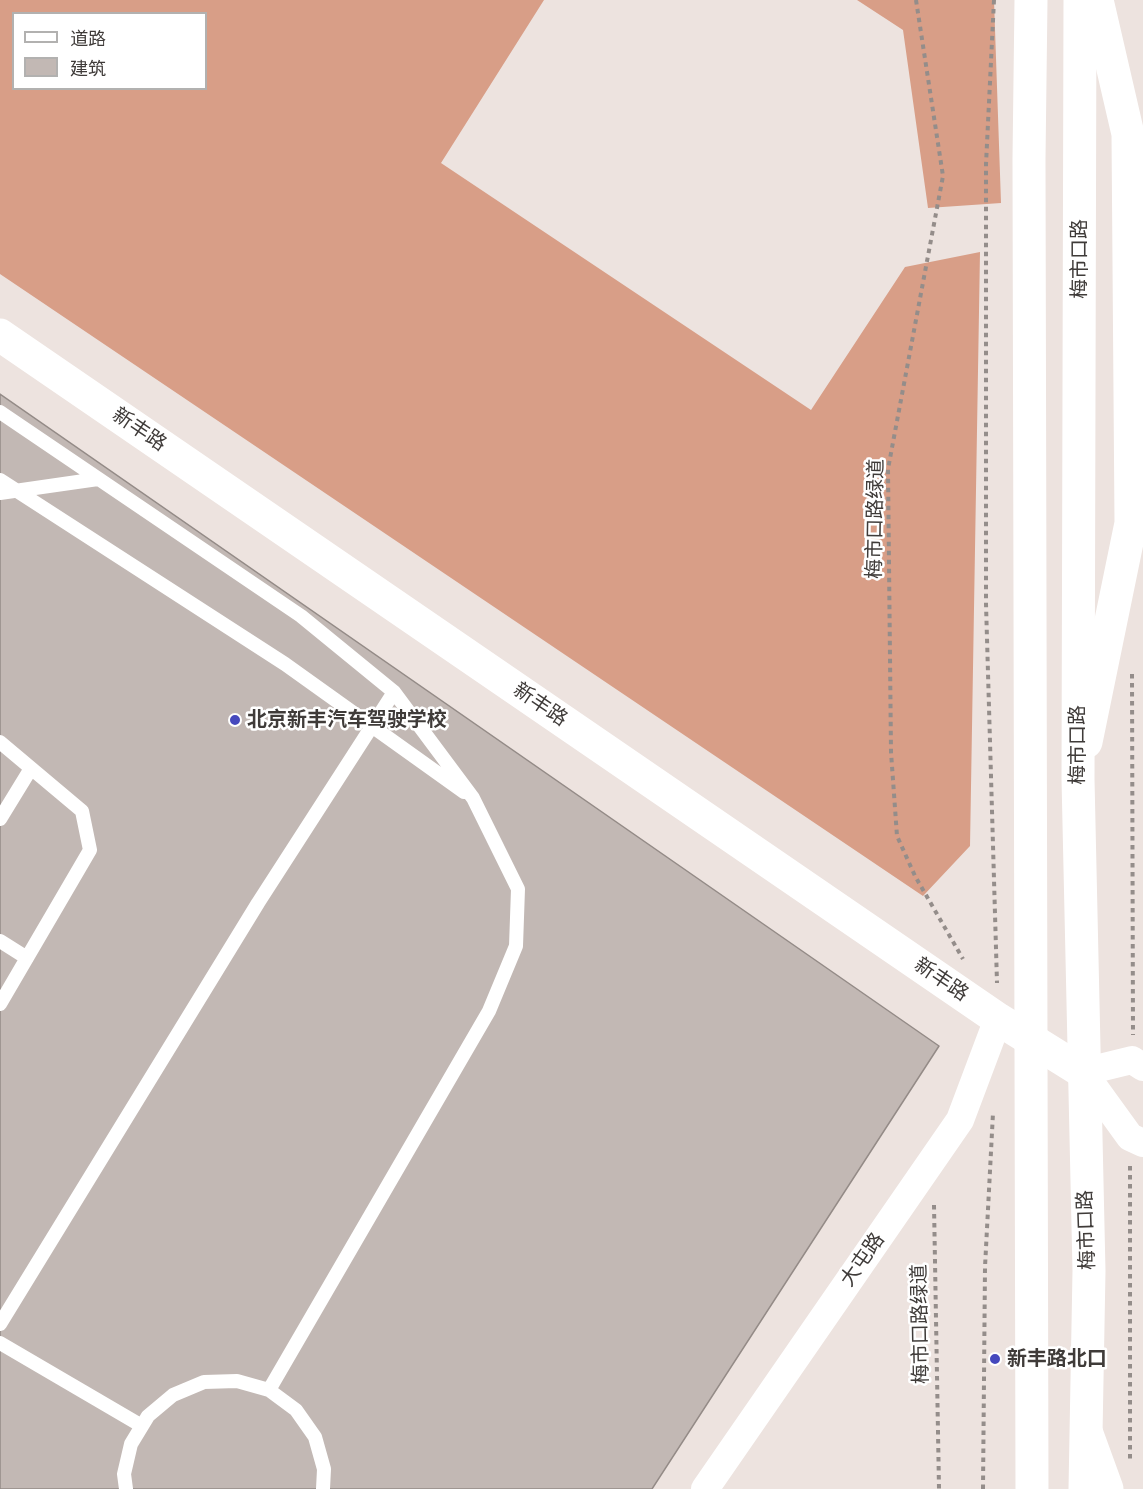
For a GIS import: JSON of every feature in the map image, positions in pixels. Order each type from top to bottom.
[{"type":"main road","points":[[1032,0],[1029,183],[1032,1489]]},
{"type":"main road","name":"梅市口路","points":[[1080,0],[1078,779],[1089,1271],[1085,1489]]},
{"type":"main road","points":[[1078,779],[1131,523],[1128,134],[1098,0]]},
{"type":"main road","name":"新丰路","points":[[0,335],[998,1019],[1083,1072]]},
{"type":"main road","points":[[1086,1432],[1107,1489]]},
{"type":"street","name":"大屯路","points":[[705,1489],[960,1119],[998,1019]]},
{"type":"street","points":[[1136,1140],[1083,1072],[1137,1064]]},
{"type":"lane","points":[[0,412],[301,616],[394,692],[473,798],[518,889],[516,946],[489,1011],[269,1390]]},
{"type":"lane","points":[[0,493],[98,478]]},
{"type":"lane","points":[[0,480],[285,664],[473,798]]},
{"type":"lane","points":[[0,1324],[258,903],[394,692]]},
{"type":"lane","points":[[0,742],[30,770],[82,811],[90,850],[0,1004]]},
{"type":"lane","points":[[0,819],[30,770]]},
{"type":"lane","points":[[0,941],[27,958]]},
{"type":"lane","points":[[0,1343],[142,1426]]},
{"type":"lane","points":[[126,1489],[124,1474],[131,1444],[148,1416],[173,1395],[204,1382],[237,1381],[269,1390],[296,1410],[315,1437],[324,1468],[323,1489]]},
{"type":"path","name":"梅市口路绿道","points":[[916,0],[943,176],[888,469],[891,752],[897,836],[915,876],[968,968]]},
{"type":"path","points":[[994,0],[986,164],[986,604],[998,1019]]},
{"type":"path","points":[[1132,665],[1137,1064]]},
{"type":"path","points":[[983,1489],[985,1267],[994,1102]]},
{"type":"path","points":[[1130,1466],[1136,1140]]},
{"type":"path","name":"梅市口路绿道","points":[[933,1158],[939,1489]]},
{"type":"shaded area","points":[[0,0],[544,0],[441,163],[811,410],[905,267],[980,252],[970,846],[923,896],[0,274]]},
{"type":"shaded area","points":[[857,0],[994,0],[1001,203],[928,208],[903,30]]},
{"type":"building","name":"北京新丰汽车驾驶学校","points":[[0,394],[939,1046],[652,1489],[0,1489]]},
{"type":"place","name":"北京新丰汽车驾驶学校","points":[[235,720]]},
{"type":"place","name":"新丰路北口","points":[[995,1359]]}]
